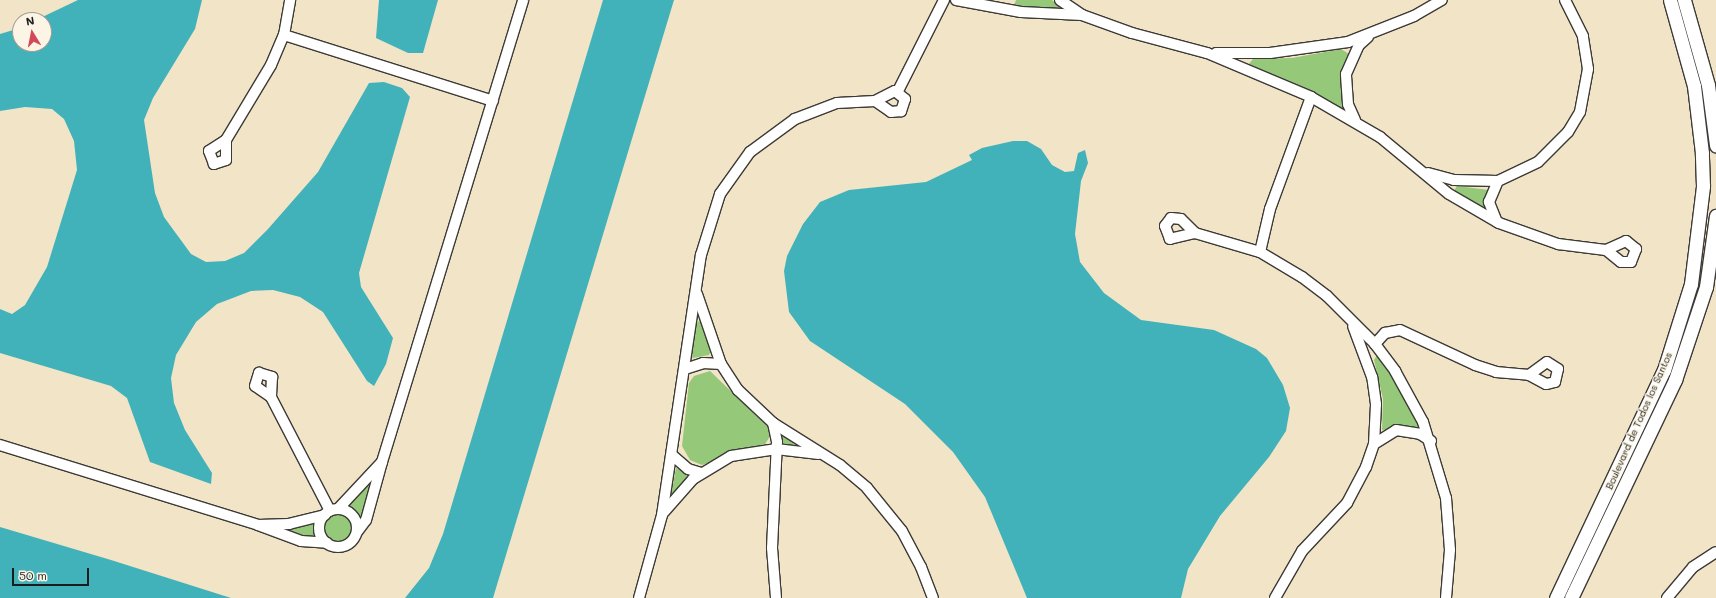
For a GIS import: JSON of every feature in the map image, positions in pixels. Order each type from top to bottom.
[{"type":"street","points":[[226,140],[258,91],[284,35],[290,0]]},
{"type":"street","points":[[0,445],[258,526],[301,541],[347,545],[366,520],[382,462],[523,0]]},
{"type":"street","points":[[875,102],[898,91],[944,0]]},
{"type":"street","points":[[956,0],[990,7],[1082,15]]},
{"type":"street","points":[[990,7],[1007,0]]},
{"type":"street","points":[[1060,0],[1082,15],[1132,34],[1207,53],[1311,98],[1355,120],[1465,205],[1498,223],[1558,244],[1606,250]]},
{"type":"street","points":[[1355,120],[1348,104],[1346,74],[1359,45],[1373,34],[1442,0]]},
{"type":"street","points":[[1424,172],[1454,180],[1498,181],[1538,162],[1556,148],[1580,112],[1588,70],[1586,49],[1565,0]]},
{"type":"street","name":"Boulevard de Todos los Santos","points":[[1556,598],[1664,370],[1691,284],[1703,186],[1702,153],[1694,86],[1670,0]]},
{"type":"street","points":[[1684,0],[1708,84],[1716,145]]},
{"type":"street","points":[[1207,53],[1232,55],[1304,50],[1373,34]]},
{"type":"street","points":[[284,35],[493,101]]},
{"type":"street","points":[[639,598],[662,515],[685,369],[695,288],[710,219],[720,194],[750,152],[771,134],[814,109],[854,100],[875,102],[897,113],[906,102],[898,91]]},
{"type":"street","points":[[1260,252],[1270,209],[1311,98]]},
{"type":"street","points":[[1498,181],[1489,202],[1498,223]]},
{"type":"street","name":"Boulevard de Todos los Santos","points":[[1571,598],[1675,380],[1706,287],[1716,216]]},
{"type":"street","points":[[1195,233],[1260,252],[1327,296],[1375,344],[1412,398],[1431,442],[1449,522],[1446,598]]},
{"type":"street","points":[[695,288],[721,364],[743,395],[773,423],[826,456],[867,488],[888,513],[912,549],[933,598]]},
{"type":"street","points":[[1275,598],[1302,552],[1347,503],[1364,473],[1374,444],[1376,404],[1372,376],[1350,320]]},
{"type":"street","points":[[1375,344],[1385,333],[1400,330],[1475,365],[1496,372],[1529,375]]},
{"type":"street","points":[[685,369],[703,363],[721,364]]},
{"type":"street","points":[[271,397],[331,512]]},
{"type":"street","points":[[773,423],[776,449],[772,548],[776,598]]},
{"type":"street","points":[[1374,444],[1396,430],[1420,434],[1431,442]]},
{"type":"street","points":[[662,515],[701,473],[731,456],[776,449],[826,456]]},
{"type":"street","points":[[672,455],[688,469],[701,473]]},
{"type":"street","points":[[328,543],[319,530],[331,512],[382,462]]},
{"type":"street","points":[[258,526],[289,524],[331,512],[354,518],[356,532]]},
{"type":"street","points":[[1667,598],[1693,567],[1716,552]]},
{"type":"green space","points":[[1016,0],[1052,0],[1060,6],[1059,11],[1013,8]]},
{"type":"green space","points":[[1341,49],[1349,54],[1342,74],[1343,109],[1248,65],[1253,59],[1292,58]]},
{"type":"green space","points":[[1457,186],[1489,190],[1486,210],[1453,192]]},
{"type":"green space","points":[[701,321],[711,351],[709,355],[693,358],[690,355],[694,322]]},
{"type":"green space","points":[[1377,355],[1402,389],[1420,428],[1382,430],[1383,399],[1374,360]]},
{"type":"green space","points":[[710,371],[768,427],[771,435],[765,444],[702,465],[690,460],[682,446],[689,383],[694,376]]},
{"type":"green space","points":[[782,434],[804,448],[781,445]]},
{"type":"green space","points":[[676,468],[694,475],[674,497],[671,495]]},
{"type":"green space","points":[[370,484],[372,485],[361,521],[347,507]]},
{"type":"green space","points":[[339,514],[349,519],[354,529],[349,539],[339,544],[329,539],[324,529],[329,519]]},
{"type":"green space","points":[[317,523],[315,531],[320,542],[285,531]]},
{"type":"water","points":[[78,0],[202,0],[195,29],[153,98],[144,120],[155,193],[164,217],[191,254],[206,262],[225,261],[244,253],[268,229],[318,172],[369,83],[384,82],[402,88],[410,97],[359,273],[361,287],[393,338],[386,364],[374,386],[367,381],[323,312],[300,297],[273,290],[251,291],[217,304],[196,322],[176,355],[171,378],[174,403],[185,430],[212,473],[211,484],[150,462],[127,398],[111,386],[0,353],[0,309],[12,314],[25,305],[47,267],[77,170],[74,141],[64,119],[52,109],[25,107],[0,111],[0,34],[12,30],[12,52],[52,52],[52,12]]},
{"type":"water","points":[[379,0],[438,0],[423,53],[408,53],[376,38]]},
{"type":"water","points":[[603,0],[674,0],[493,598],[405,598],[429,568],[443,534]]},
{"type":"water","points":[[1013,141],[1027,141],[1041,149],[1052,165],[1065,172],[1074,171],[1078,153],[1085,150],[1088,163],[1081,181],[1075,234],[1080,262],[1104,293],[1141,320],[1214,330],[1256,349],[1267,358],[1283,385],[1290,408],[1286,431],[1269,457],[1220,516],[1188,569],[1181,598],[1027,598],[985,497],[953,452],[905,404],[810,341],[789,312],[784,271],[787,256],[803,224],[820,202],[849,190],[926,182],[972,160],[969,155],[982,148]]},
{"type":"water","points":[[0,527],[111,560],[231,598],[0,598]]}]
